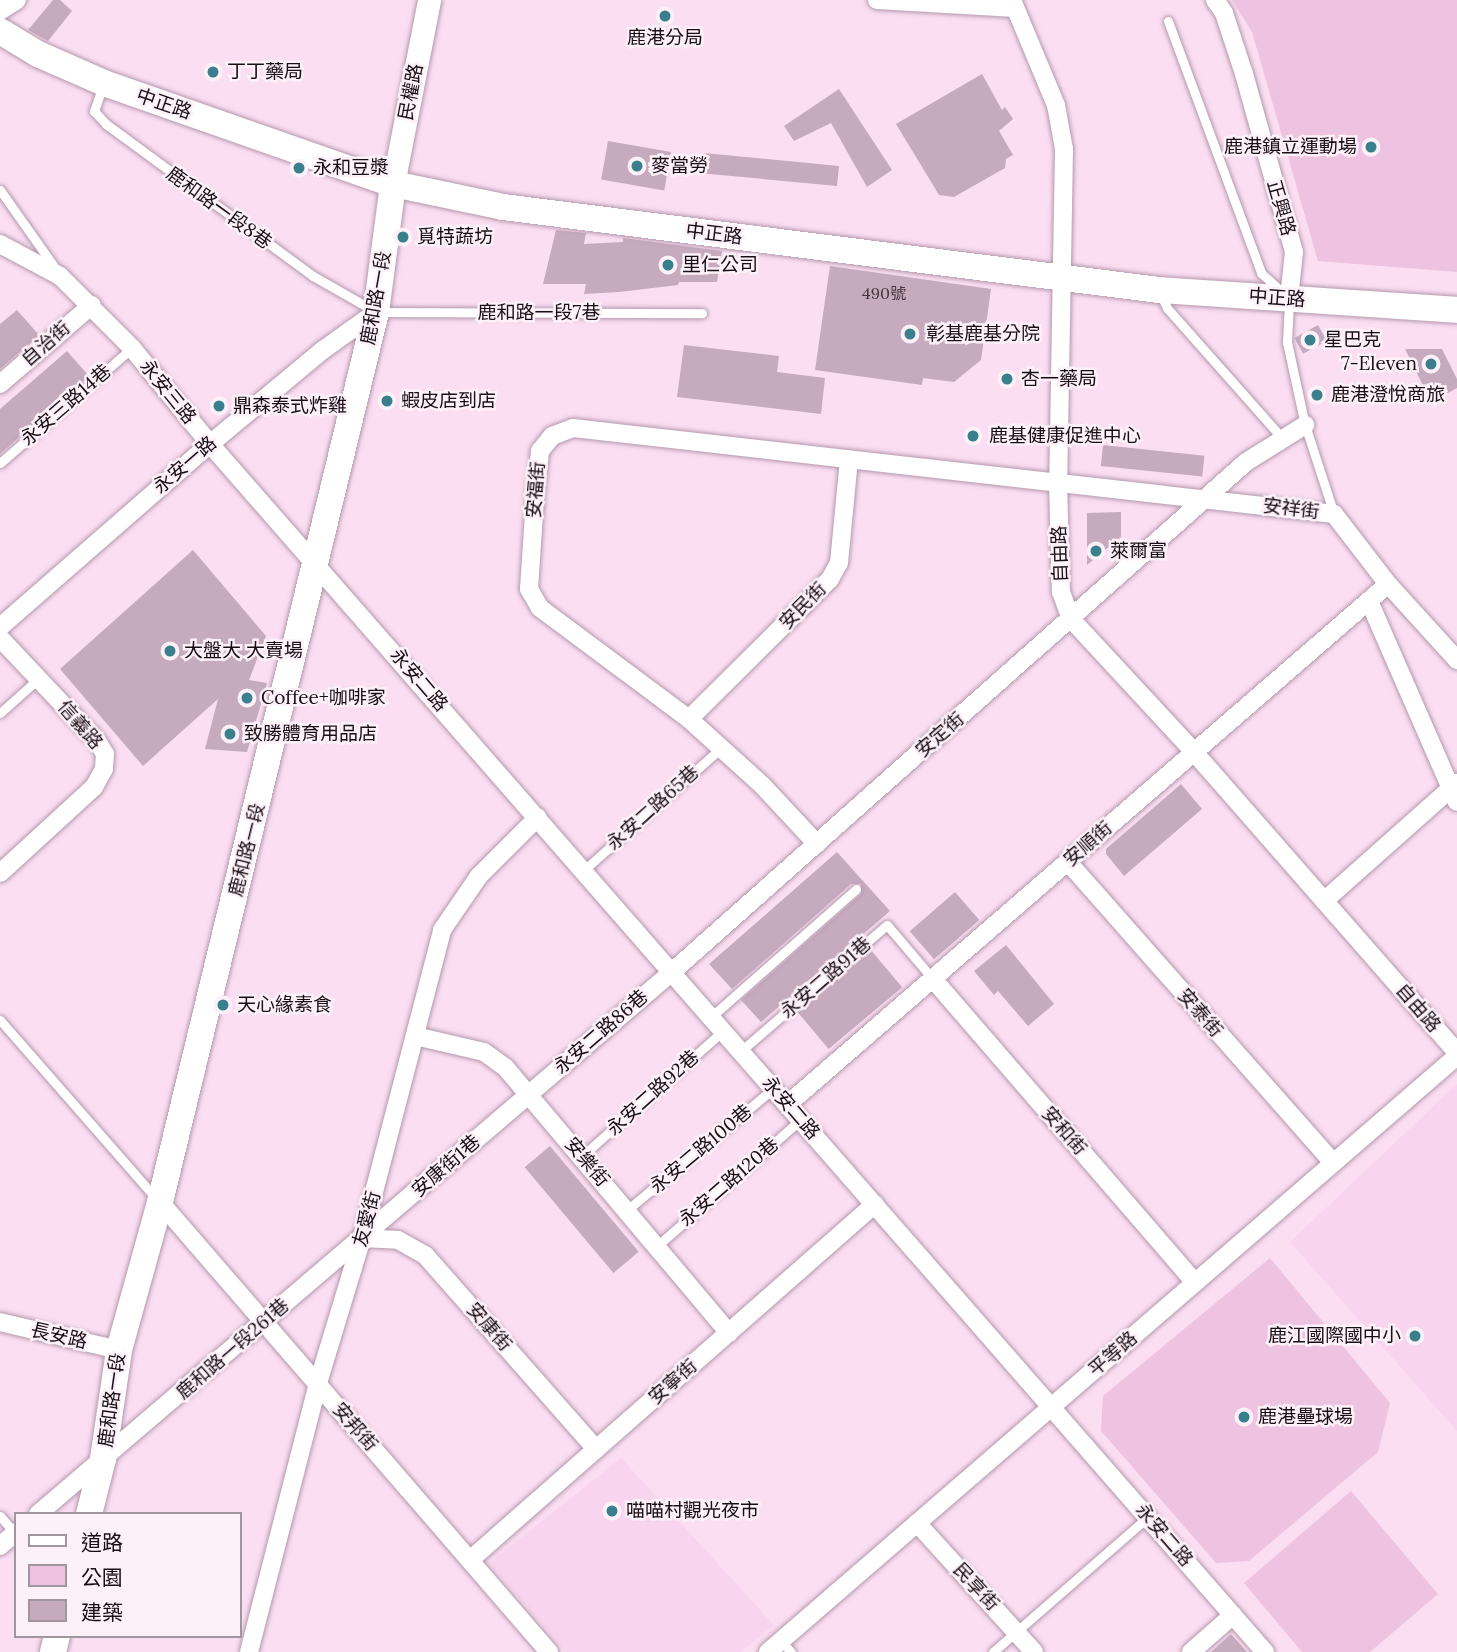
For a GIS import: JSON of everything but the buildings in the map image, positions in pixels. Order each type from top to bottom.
[{"type":"main road","name":"中正路","points":[[0,31],[38,54],[104,83],[393,184],[502,207],[1159,290],[1457,310]]},
{"type":"main road","name":"鹿和路一段","points":[[90,1512],[103,1459],[119,1350],[160,1202],[376,312],[393,184]]},
{"type":"street","points":[[0,11],[17,0]]},
{"type":"street","name":"民權路","points":[[393,184],[429,0]]},
{"type":"street","points":[[877,0],[1013,4]]},
{"type":"street","name":"正興路","points":[[1215,0],[1224,13],[1244,74],[1294,252],[1289,298]]},
{"type":"street","name":"自由路","points":[[1013,4],[1056,105],[1064,149],[1058,481],[1061,592],[1071,619],[1194,752],[1457,1054]]},
{"type":"street","name":"永安三路","points":[[1,246],[60,276],[92,305],[132,348],[209,444],[317,564]]},
{"type":"street","name":"自治街","points":[[0,384],[92,305]]},
{"type":"street","name":"永安一路","points":[[0,627],[209,444],[323,350],[376,312]]},
{"type":"street","name":"安定街","points":[[673,971],[1246,462],[1281,437],[1305,425]]},
{"type":"street","name":"安福街","points":[[817,844],[722,747],[689,719],[540,608],[529,589],[540,451],[552,436],[573,428],[1058,481]]},
{"type":"street","name":"安民街","points":[[689,719],[830,579],[839,564],[849,459]]},
{"type":"street","name":"安祥街","points":[[1058,481],[1334,514],[1388,584],[1457,660]]},
{"type":"street","name":"永安二路","points":[[317,564],[1265,1652]]},
{"type":"street","name":"安順街","points":[[789,1104],[1388,584]]},
{"type":"street","points":[[1324,901],[1455,791],[1369,601]]},
{"type":"street","name":"信義路","points":[[0,639],[96,741],[105,754],[104,769],[94,787],[0,873]]},
{"type":"street","name":"友愛街","points":[[251,1651],[318,1383],[362,1238],[442,930],[478,876],[538,817]]},
{"type":"street","name":"安泰街","points":[[1068,862],[1333,1163]]},
{"type":"street","name":"永安二路86巷","points":[[530,1094],[673,971]]},
{"type":"street","name":"安和街","points":[[933,979],[1195,1283]]},
{"type":"street","name":"安樂街","points":[[415,1036],[484,1052],[505,1067],[729,1333]]},
{"type":"street","name":"平等路","points":[[780,1648],[917,1523],[1457,1054]]},
{"type":"street","name":"安康街1巷","points":[[362,1238],[530,1094]]},
{"type":"street","name":"安邦街","points":[[160,1202],[549,1652]]},
{"type":"street","name":"安寧街","points":[[470,1560],[876,1205]]},
{"type":"street","name":"鹿和路一段261巷","points":[[40,1512],[362,1238]]},
{"type":"street","name":"安康街","points":[[362,1238],[398,1240],[425,1255],[596,1449]]},
{"type":"street","name":"長安路","points":[[0,1322],[119,1350]]},
{"type":"street","name":"民享街","points":[[917,1523],[1034,1652]]},
{"type":"street","points":[[0,1546],[14,1533]]},
{"type":"street","points":[[1191,1652],[1233,1615]]},
{"type":"lane","points":[[1168,21],[1261,273],[1289,298],[1287,342],[1305,425],[1334,514]]},
{"type":"lane","name":"鹿和路一段8巷","points":[[104,83],[94,111],[106,124],[313,276],[376,312]]},
{"type":"lane","points":[[0,190],[60,276]]},
{"type":"lane","points":[[1159,290],[1167,308],[1281,437]]},
{"type":"lane","name":"鹿和路一段7巷","points":[[376,312],[702,313]]},
{"type":"lane","name":"永安三路14巷","points":[[0,463],[132,348]]},
{"type":"lane","points":[[0,713],[38,679]]},
{"type":"lane","name":"永安二路65巷","points":[[584,870],[722,747]]},
{"type":"lane","points":[[712,1016],[856,889]]},
{"type":"lane","name":"永安二路91巷","points":[[742,1050],[887,925],[933,979]]},
{"type":"lane","points":[[0,1020],[160,1202]]},
{"type":"lane","name":"永安二路92巷","points":[[582,1156],[724,1031]]},
{"type":"lane","name":"永安二路100巷","points":[[627,1210],[774,1088]]},
{"type":"lane","name":"永安二路120巷","points":[[657,1246],[801,1119]]},
{"type":"lane","points":[[0,1516],[14,1531]]},
{"type":"lane","points":[[993,1652],[1148,1517]]},
{"type":"shaded area","name":"鹿江國際國中小","points":[[1457,1084],[1457,1431],[1290,1242]]},
{"type":"shaded area","name":"喵喵村觀光夜市","points":[[621,1458],[774,1625],[741,1652],[566,1652],[489,1563]]},
{"type":"green space","name":"鹿港鎮立運動場","points":[[1232,0],[1457,0],[1457,272],[1318,261],[1252,32]]},
{"type":"green space","name":"鹿港壘球場","points":[[1270,1258],[1390,1403],[1378,1452],[1249,1561],[1216,1563],[1101,1431],[1103,1396]]},
{"type":"green space","points":[[1351,1491],[1438,1594],[1370,1652],[1302,1652],[1244,1583]]},
{"type":"place","name":"鹿港分局","points":[[665,16]]},
{"type":"place","name":"丁丁藥局","points":[[213,72]]},
{"type":"place","name":"鹿港鎮立運動場","points":[[1371,147]]},
{"type":"place","name":"麥當勞","points":[[637,166]]},
{"type":"place","name":"永和豆漿","points":[[299,168]]},
{"type":"place","name":"覓特蔬坊","points":[[403,237]]},
{"type":"place","name":"里仁公司","points":[[668,265]]},
{"type":"place","name":"彰基鹿基分院","points":[[910,334]]},
{"type":"place","name":"星巴克","points":[[1310,340]]},
{"type":"place","name":"7-Eleven","points":[[1431,364]]},
{"type":"place","name":"杏一藥局","points":[[1007,379]]},
{"type":"place","name":"鹿港澄悅商旅","points":[[1317,395]]},
{"type":"place","name":"蝦皮店到店","points":[[387,401]]},
{"type":"place","name":"鼎森泰式炸雞","points":[[219,406]]},
{"type":"place","name":"鹿基健康促進中心","points":[[973,436]]},
{"type":"place","name":"萊爾富","points":[[1096,551]]},
{"type":"place","name":"大盤大 大賣場","points":[[170,651]]},
{"type":"place","name":"Coffee+咖啡家","points":[[247,698]]},
{"type":"place","name":"致勝體育用品店","points":[[230,734]]},
{"type":"place","name":"天心緣素食","points":[[223,1005]]},
{"type":"place","name":"鹿江國際國中小","points":[[1415,1336]]},
{"type":"place","name":"鹿港壘球場","points":[[1244,1417]]},
{"type":"place","name":"喵喵村觀光夜市","points":[[612,1511]]}]
